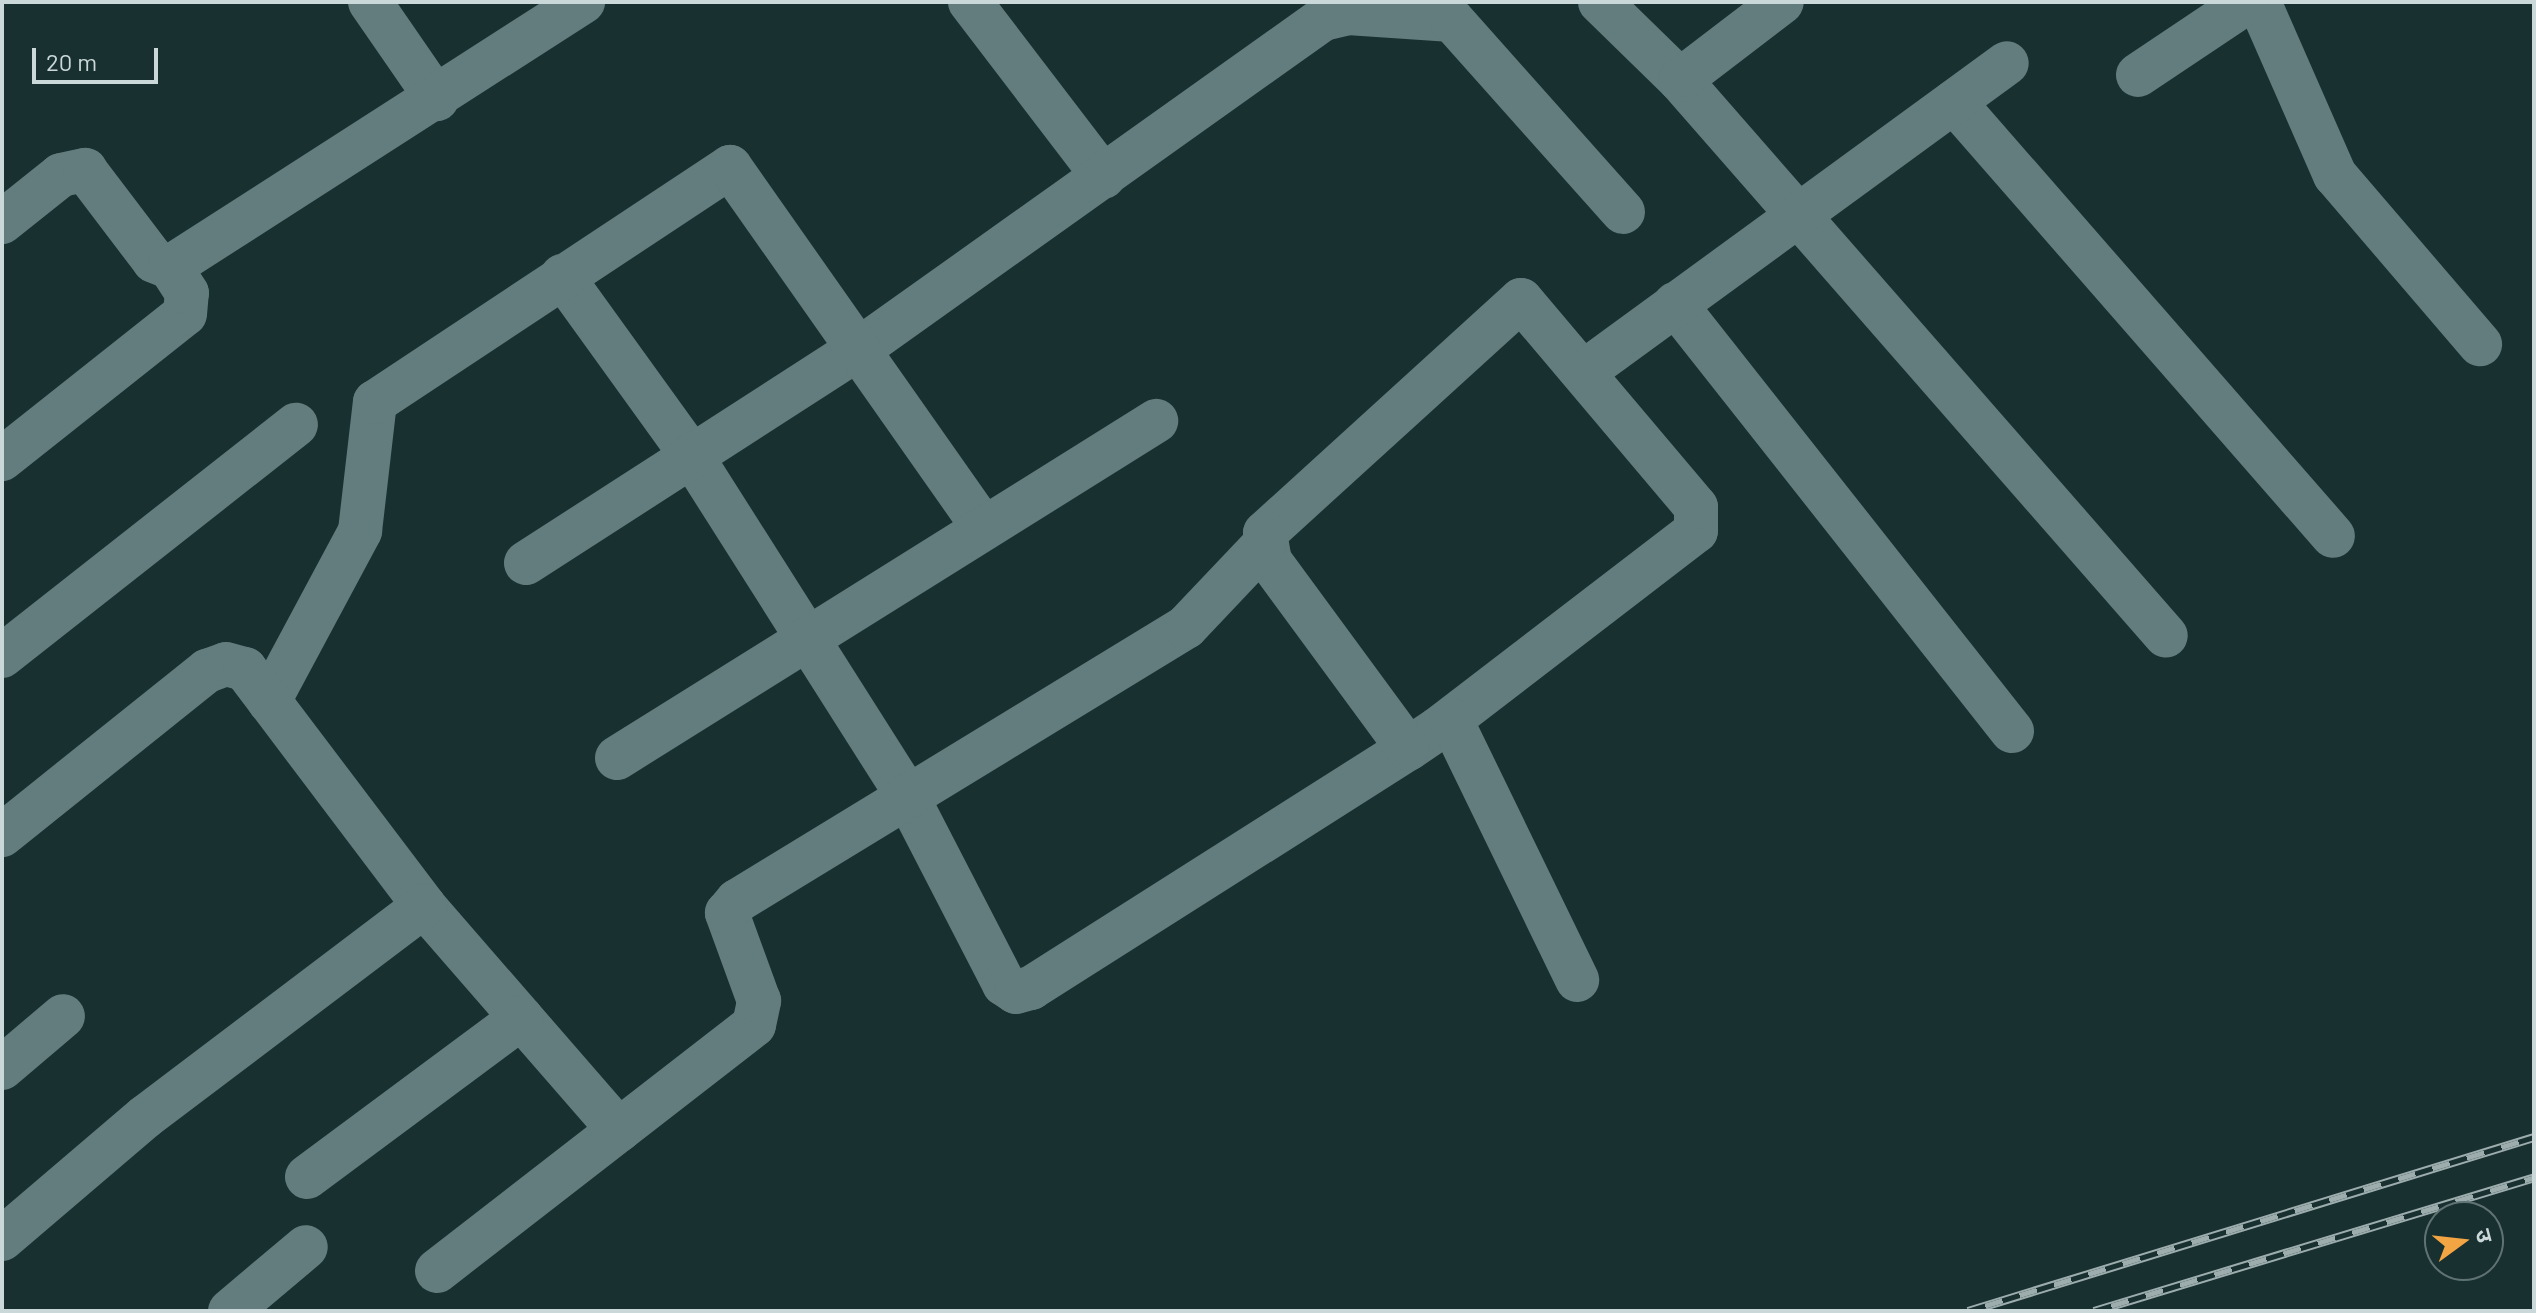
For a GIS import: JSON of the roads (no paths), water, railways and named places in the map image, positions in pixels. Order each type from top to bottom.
[{"type":"street","points":[[370,2],[437,99]]},
{"type":"street","points":[[170,267],[437,99],[583,2]]},
{"type":"street","points":[[970,2],[1104,177]]},
{"type":"street","points":[[1600,2],[1680,80],[1794,215],[2166,636]]},
{"type":"street","points":[[1680,80],[1782,2]]},
{"type":"street","points":[[2138,75],[2247,2]]},
{"type":"street","points":[[2259,2],[2335,175],[2480,344]]},
{"type":"street","points":[[526,563],[855,351],[1104,177],[1304,28],[1348,13],[1432,14],[1452,20],[1623,212]]},
{"type":"street","points":[[1585,371],[1794,215],[2007,63]]},
{"type":"street","points":[[1954,102],[2333,536]]},
{"type":"street","points":[[269,701],[360,531],[375,402],[730,167],[855,351],[984,528]]},
{"type":"street","points":[[2,222],[61,175],[85,170],[154,261],[170,267],[187,293],[185,314],[2,459]]},
{"type":"street","points":[[437,1271],[761,1015],[730,928],[727,913],[737,901],[906,794],[1186,627],[1263,546],[1265,533],[1507,306],[1521,300],[1532,307],[1701,521],[1451,720],[1016,992],[1004,984],[906,794],[803,641],[691,455],[562,276]]},
{"type":"street","points":[[1675,304],[2012,731]]},
{"type":"street","points":[[617,758],[1156,421]]},
{"type":"street","points":[[2,656],[296,425]]},
{"type":"street","points":[[1263,546],[1408,749]]},
{"type":"street","points":[[2,835],[207,671],[226,664],[245,669],[424,906],[619,1130]]},
{"type":"street","points":[[1451,720],[1577,980]]},
{"type":"street","points":[[2,1239],[145,1117],[424,906]]},
{"type":"street","points":[[2,1068],[63,1016]]},
{"type":"street","points":[[307,1177],[521,1018]]},
{"type":"street","points":[[230,1311],[306,1247]]},
{"type":"railway","points":[[1968,1311],[2534,1137]]},
{"type":"railway","points":[[2094,1311],[2534,1177]]}]
